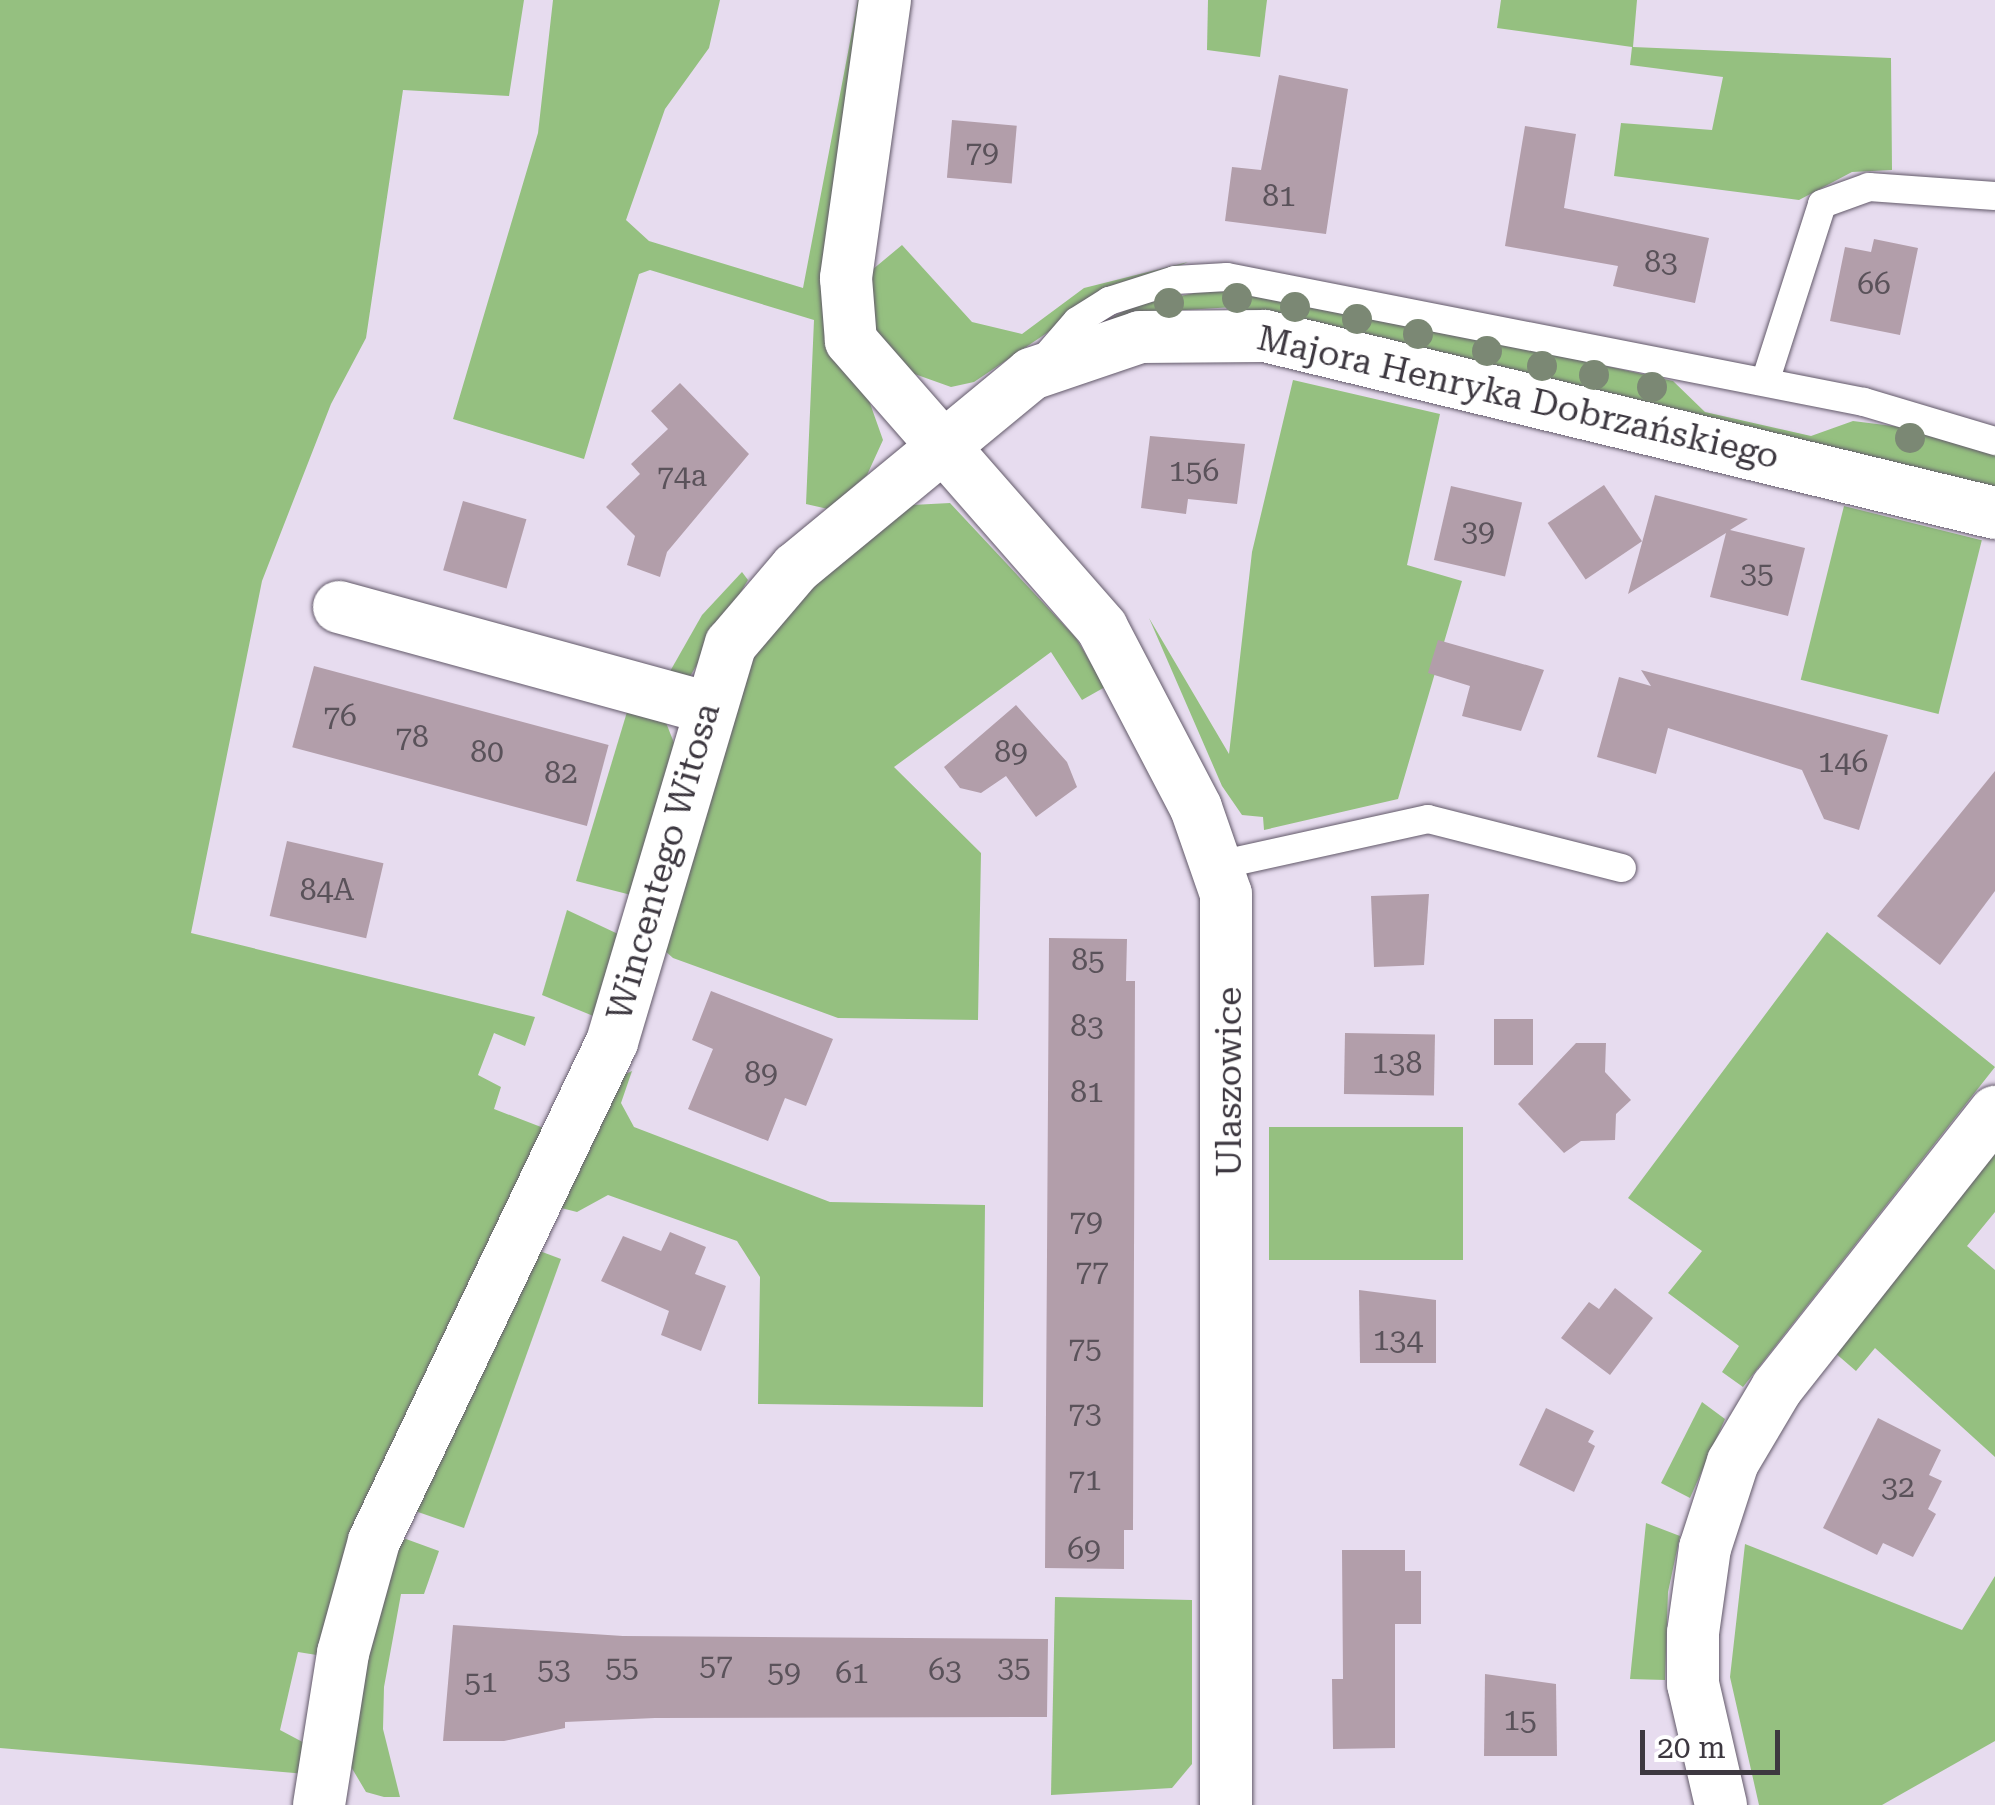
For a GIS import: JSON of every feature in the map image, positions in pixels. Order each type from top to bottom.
[{"type":"street","points":[[885,0],[846,278],[846,326],[870,372],[948,444]]},
{"type":"street","name":"Majora Henryka Dobrzańskiego","points":[[948,444],[1031,374],[1140,337],[1265,336],[1995,512]]},
{"type":"street","name":"Wincentego Witosa","points":[[320,1805],[343,1653],[374,1541],[612,1042],[659,902],[707,708],[731,644],[776,586],[948,444]]},
{"type":"street","name":"Ulaszowice","points":[[948,444],[1102,628],[1219,864],[1230,990],[1226,1805]]},
{"type":"street","points":[[339,607],[707,708]]},
{"type":"street","points":[[1722,1805],[1698,1717],[1693,1633],[1705,1548],[1733,1462],[1777,1388],[1995,1112]]},
{"type":"lane","points":[[1765,382],[1822,204],[1869,188],[1995,196]]},
{"type":"lane","points":[[1031,374],[1077,321],[1108,302],[1175,280],[1227,277],[1765,382],[1995,440]]},
{"type":"lane","points":[[1219,864],[1428,819],[1622,868]]},
{"type":"green space","points":[[0,0],[524,0],[509,96],[403,90],[366,338],[331,404],[262,581],[191,933],[535,1017],[525,1046],[494,1033],[478,1075],[501,1087],[494,1109],[554,1132],[329,1657],[298,1652],[280,1730],[312,1747],[306,1774],[0,1748]]},
{"type":"green space","points":[[553,0],[720,0],[709,48],[665,109],[626,220],[649,241],[803,288],[858,0],[878,0],[866,392],[883,440],[867,475],[828,509],[806,504],[814,320],[650,270],[639,274],[584,459],[453,419],[538,133]]},
{"type":"green space","points":[[1208,0],[1267,0],[1260,57],[1207,50]]},
{"type":"green space","points":[[1501,0],[1637,0],[1633,47],[1891,58],[1892,170],[1852,172],[1799,200],[1614,176],[1621,123],[1712,130],[1723,77],[1630,65],[1632,47],[1497,28]]},
{"type":"green space","points":[[902,245],[972,322],[1022,334],[1084,288],[1188,262],[1084,308],[974,382],[951,387],[909,372],[855,310],[866,275]]},
{"type":"green space","points":[[1209,290],[1335,305],[1673,381],[1705,412],[1811,436],[1853,421],[1917,429],[1995,455],[1995,490],[1234,307],[1153,312],[1082,335],[1133,306]]},
{"type":"green space","points":[[1293,380],[1440,414],[1407,565],[1462,581],[1398,799],[1264,830],[1263,817],[1242,815],[1222,786],[1149,618],[1229,754],[1252,552]]},
{"type":"green space","points":[[950,503],[1076,638],[1105,687],[1082,700],[1051,652],[894,767],[981,853],[978,1020],[838,1018],[673,958],[664,950],[741,675],[803,592],[912,505]]},
{"type":"green space","points":[[1844,506],[1982,540],[1938,714],[1801,680]]},
{"type":"green space","points":[[742,572],[748,580],[689,678],[664,682],[702,615]]},
{"type":"green space","points":[[630,702],[661,710],[678,753],[647,899],[576,881]]},
{"type":"green space","points":[[567,910],[633,941],[603,1020],[542,995]]},
{"type":"green space","points":[[1827,932],[1995,1067],[1743,1387],[1722,1372],[1739,1346],[1668,1293],[1702,1251],[1628,1198]]},
{"type":"green space","points":[[632,1071],[621,1103],[634,1127],[830,1202],[985,1205],[983,1407],[758,1404],[760,1277],[737,1241],[608,1195],[577,1212],[561,1208],[610,1081]]},
{"type":"green space","points":[[1269,1127],[1463,1127],[1463,1260],[1269,1260]]},
{"type":"green space","points":[[1995,1145],[1995,1212],[1967,1246],[1995,1270],[1995,1457],[1875,1348],[1856,1371],[1834,1352]]},
{"type":"green space","points":[[537,1250],[561,1259],[464,1528],[418,1512],[405,1498]]},
{"type":"green space","points":[[1702,1402],[1725,1419],[1690,1498],[1661,1483]]},
{"type":"green space","points":[[1646,1523],[1680,1536],[1668,1592],[1665,1680],[1630,1679]]},
{"type":"green space","points":[[406,1539],[439,1551],[424,1594],[401,1594],[384,1687],[383,1729],[400,1797],[384,1797],[366,1792],[347,1760],[385,1541]]},
{"type":"green space","points":[[1745,1544],[1962,1630],[1995,1576],[1995,1741],[1882,1805],[1759,1805],[1730,1677]]},
{"type":"green space","points":[[1055,1597],[1192,1600],[1192,1764],[1172,1788],[1051,1795]]},
{"type":"building","points":[[1279,75],[1348,89],[1326,234],[1225,221],[1232,167],[1261,170]]},
{"type":"building","points":[[952,120],[1017,126],[1012,183],[947,178]]},
{"type":"building","points":[[1525,126],[1576,134],[1564,208],[1709,238],[1695,303],[1613,286],[1618,266],[1505,246]]},
{"type":"building","points":[[1874,239],[1918,248],[1900,335],[1830,321],[1845,247],[1871,252]]},
{"type":"building","points":[[680,383],[749,454],[667,552],[660,577],[627,565],[635,536],[606,507],[640,474],[631,464],[668,429],[651,411]]},
{"type":"building","points":[[1150,436],[1245,444],[1237,504],[1188,499],[1186,514],[1141,508]]},
{"type":"building","points":[[1604,485],[1642,541],[1586,579],[1548,523]]},
{"type":"building","points":[[1451,486],[1522,502],[1505,576],[1434,560]]},
{"type":"building","points":[[1655,495],[1748,519],[1730,530],[1805,548],[1788,616],[1710,597],[1726,533],[1628,594]]},
{"type":"building","points":[[463,501],[526,519],[507,588],[443,570]]},
{"type":"building","points":[[1438,640],[1544,670],[1521,731],[1462,716],[1470,686],[1428,673]]},
{"type":"building","points":[[314,666],[609,745],[587,826],[292,747]]},
{"type":"building","points":[[1641,670],[1888,735],[1859,830],[1824,819],[1802,770],[1668,728],[1656,774],[1597,757],[1619,677],[1651,686]]},
{"type":"building","points":[[1016,705],[1067,762],[1077,787],[1036,817],[1006,776],[981,793],[960,788],[944,767]]},
{"type":"building","points":[[1995,771],[1995,891],[1940,965],[1877,916]]},
{"type":"building","points":[[287,841],[383,863],[366,938],[270,916]]},
{"type":"building","points":[[1429,894],[1424,965],[1374,967],[1371,896]]},
{"type":"building","points":[[1049,938],[1127,939],[1126,981],[1135,981],[1133,1530],[1124,1530],[1124,1569],[1045,1568]]},
{"type":"building","points":[[711,991],[833,1039],[806,1106],[785,1098],[768,1141],[688,1109],[713,1049],[692,1040]]},
{"type":"building","points":[[1494,1019],[1533,1019],[1533,1065],[1494,1065]]},
{"type":"building","points":[[1345,1033],[1435,1035],[1434,1096],[1344,1094]]},
{"type":"building","points":[[1576,1043],[1606,1043],[1605,1072],[1631,1100],[1616,1114],[1615,1140],[1581,1141],[1564,1153],[1518,1104]]},
{"type":"building","points":[[670,1232],[706,1247],[695,1274],[726,1286],[701,1351],[661,1335],[669,1311],[601,1281],[623,1236],[661,1251]]},
{"type":"building","points":[[1615,1288],[1653,1318],[1610,1375],[1561,1338],[1589,1302],[1599,1309]]},
{"type":"building","points":[[1359,1290],[1436,1300],[1436,1363],[1360,1363]]},
{"type":"building","points":[[1546,1408],[1594,1431],[1588,1442],[1595,1446],[1574,1492],[1519,1465]]},
{"type":"building","points":[[1878,1418],[1941,1450],[1929,1475],[1942,1481],[1928,1509],[1936,1514],[1913,1557],[1883,1543],[1877,1555],[1823,1528]]},
{"type":"building","points":[[1342,1550],[1405,1550],[1405,1571],[1421,1571],[1421,1624],[1395,1624],[1395,1748],[1333,1749],[1332,1679],[1343,1679]]},
{"type":"building","points":[[453,1625],[623,1636],[1048,1639],[1047,1717],[655,1718],[565,1722],[565,1728],[504,1741],[443,1741]]},
{"type":"building","points":[[1485,1674],[1556,1684],[1557,1756],[1484,1756]]}]
